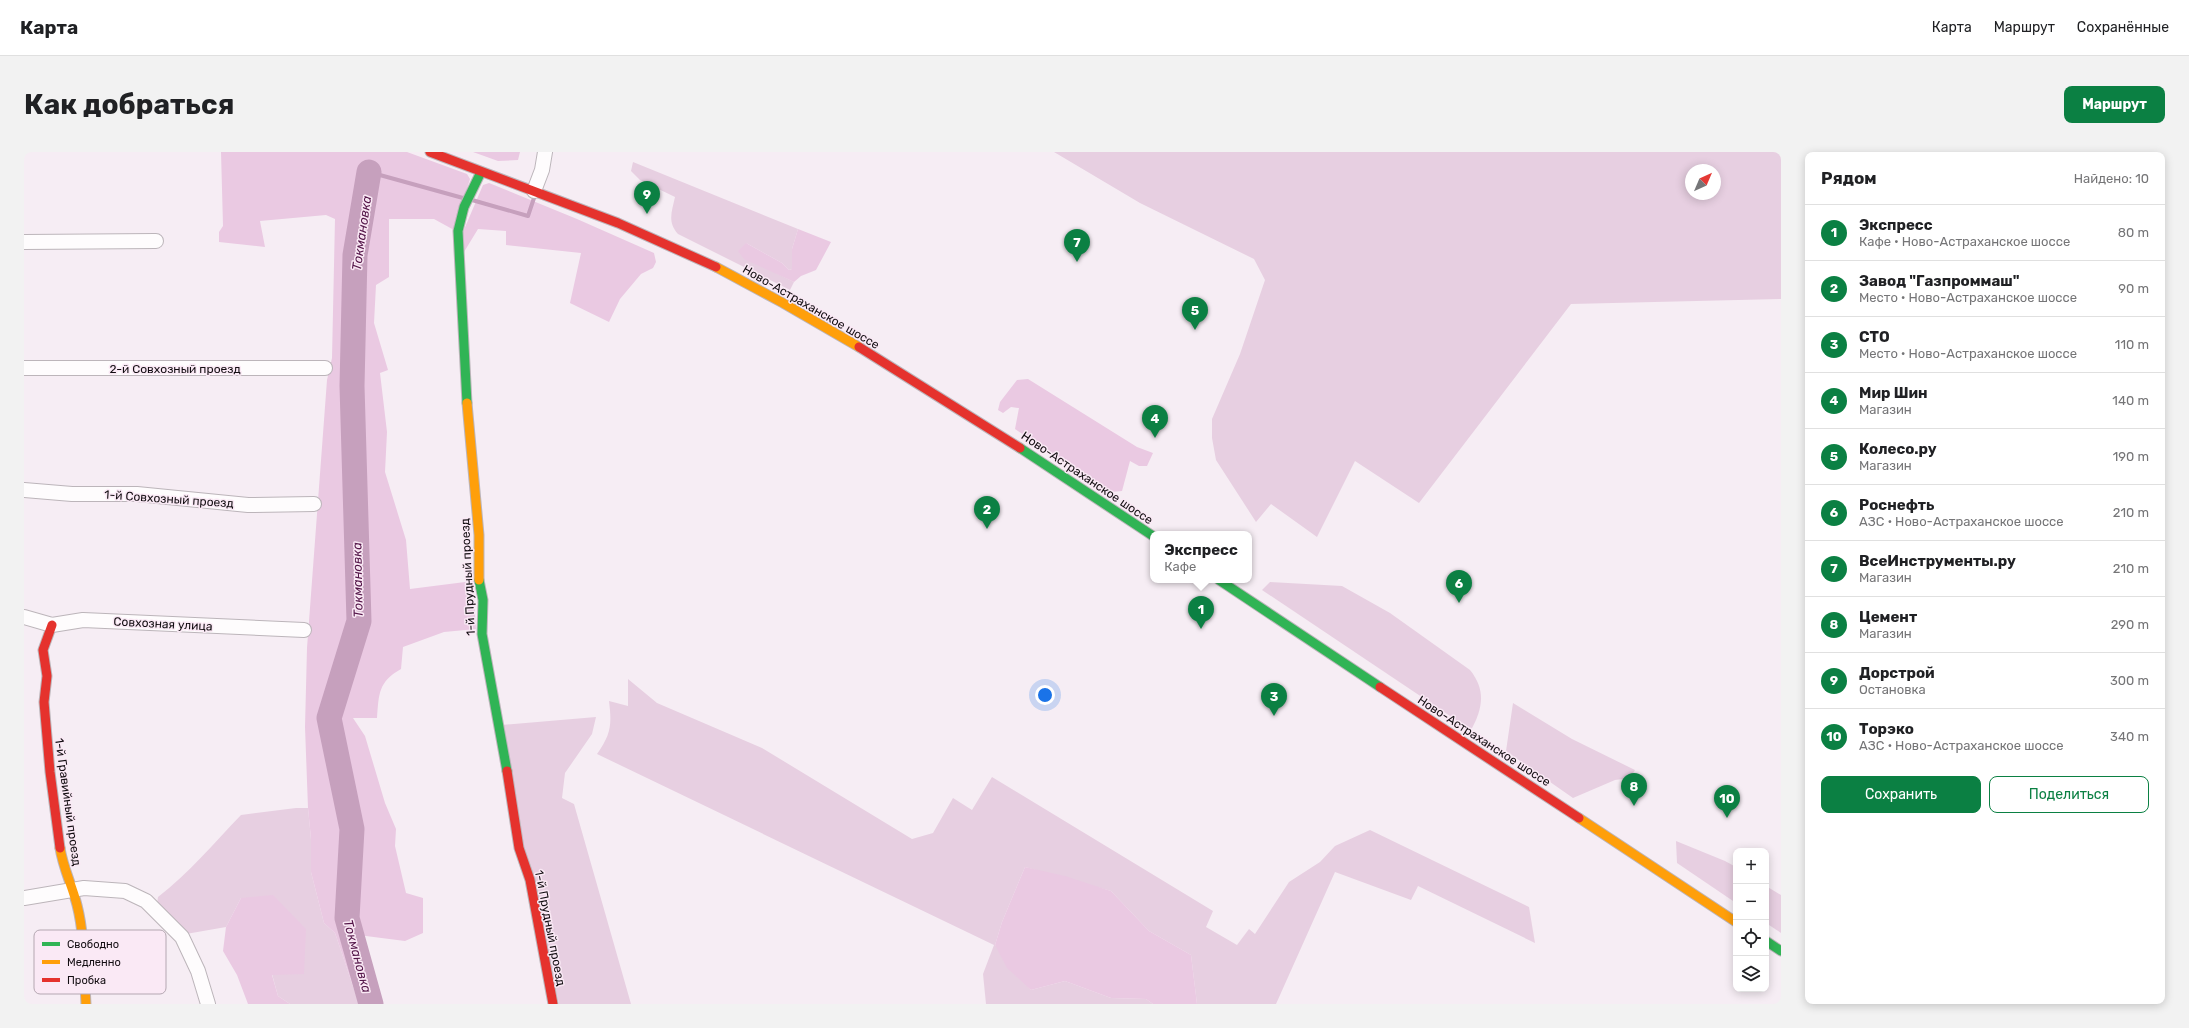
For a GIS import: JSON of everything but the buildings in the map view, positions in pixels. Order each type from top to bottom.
[{"type":"main road","name":"Ново-Астраханское шоссе","points":[[430,152],[587,210],[676,248],[794,308],[954,403],[1150,534]]},
{"type":"main road","name":"1-й Прудный проезд","points":[[481,172],[464,207],[458,231],[468,432],[479,535],[478,575],[483,600],[482,634],[496,717],[503,744],[519,848],[530,880],[553,1004]]},
{"type":"main road","name":"Ново-Астраханское шоссе","points":[[1224,583],[1733,920]]},
{"type":"main road","name":"1-й Гравийный проезд","points":[[52,625],[44,650],[46,676],[44,702],[50,772],[61,855],[70,888],[77,904],[81,930]]},
{"type":"main road","points":[[1769,943],[1781,951]]},
{"type":"main road","name":"1-й Гравийный проезд","points":[[85,994],[86,1004]]},
{"type":"street","points":[[534,191],[542,170],[545,152]]},
{"type":"street","points":[[24,242],[156,241]]},
{"type":"street","name":"2-й Совхозный проезд","points":[[24,368],[325,368]]},
{"type":"street","name":"1-й Совхозный проезд","points":[[24,490],[72,494],[137,494],[248,505],[314,504]]},
{"type":"street","name":"Совхозная улица","points":[[24,617],[52,625],[83,620],[304,630]]},
{"type":"street","points":[[24,898],[70,888],[125,891],[146,901],[182,937],[198,971],[208,1004]]},
{"type":"shaded area","points":[[221,152],[407,152],[467,174],[470,179],[454,230],[434,219],[389,219],[389,277],[376,285],[374,323],[388,370],[380,373],[387,432],[385,472],[406,540],[410,589],[473,581],[476,629],[444,632],[403,647],[401,669],[388,679],[381,689],[377,718],[353,718],[365,736],[385,803],[396,829],[395,846],[406,893],[423,898],[423,933],[405,941],[358,935],[376,1004],[359,1004],[335,933],[324,923],[311,872],[311,839],[308,808],[305,727],[307,648],[327,380],[332,358],[335,219],[326,215],[260,221],[265,247],[219,242],[219,232],[223,226]]},
{"type":"shaded area","points":[[473,152],[520,152],[518,160],[498,161]]},
{"type":"shaded area","points":[[1054,152],[1781,152],[1781,299],[1571,304],[1419,503],[1355,461],[1317,537],[1271,504],[1256,522],[1216,460],[1212,438],[1212,419],[1240,354],[1265,280],[1254,259],[1140,203]]},
{"type":"shaded area","points":[[633,162],[798,229],[792,249],[792,269],[789,270],[782,263],[746,243],[776,273],[794,282],[790,290],[678,234],[671,221],[675,197],[640,180],[631,171]]},
{"type":"shaded area","points":[[489,183],[577,219],[654,253],[656,262],[653,268],[641,274],[620,299],[609,322],[570,303],[581,253],[506,245],[506,231],[478,229],[464,252],[463,232],[483,185]]},
{"type":"shaded area","points":[[798,229],[831,242],[816,270],[801,276],[794,282],[744,259],[738,251],[746,243],[782,263],[789,270],[792,269],[792,249]]},
{"type":"shaded area","points":[[1028,379],[1137,447],[1153,453],[1147,466],[1139,466],[1130,461],[1122,491],[1111,492],[1015,429],[1019,408],[1011,407],[1003,413],[998,410],[1000,402],[1017,380]]},
{"type":"shaded area","points":[[1270,582],[1342,586],[1390,613],[1470,670],[1479,685],[1481,692],[1480,707],[1471,730],[1262,590]]},
{"type":"shaded area","points":[[628,679],[657,703],[762,748],[912,839],[933,833],[953,798],[972,810],[992,777],[1213,911],[1206,927],[1237,945],[1249,929],[1255,934],[1289,882],[1320,862],[1335,846],[1370,830],[1529,907],[1535,943],[1418,886],[1411,900],[1335,872],[1276,1004],[1197,1004],[1191,955],[1149,931],[1111,891],[1025,867],[1002,922],[995,945],[1031,990],[1065,981],[1111,998],[1146,999],[1153,1004],[986,1004],[983,974],[994,945],[597,754],[608,735],[610,723],[609,701],[628,706]]},
{"type":"shaded area","points":[[1513,703],[1572,739],[1635,770],[1630,778],[1615,780],[1573,798],[1506,751]]},
{"type":"shaded area","points":[[596,717],[592,734],[565,773],[562,798],[574,804],[631,1004],[559,1004],[526,858],[501,725]]},
{"type":"shaded area","points":[[296,808],[308,808],[311,839],[311,872],[324,923],[335,933],[359,1004],[290,1004],[278,996],[272,974],[241,898],[226,927],[186,934],[157,904],[158,897],[191,868],[241,815]]},
{"type":"shaded area","points":[[1676,841],[1733,865],[1733,901],[1677,863]]},
{"type":"shaded area","points":[[1025,867],[1065,876],[1111,891],[1149,931],[1191,955],[1197,1004],[1153,1004],[1146,999],[1111,998],[1065,981],[1031,990],[1007,968],[995,945],[1002,922]]},
{"type":"shaded area","points":[[1769,888],[1781,895],[1781,933],[1769,925]]},
{"type":"shaded area","points":[[273,895],[306,929],[304,974],[272,975],[278,996],[290,1004],[248,1004],[237,975],[223,951],[226,927],[241,898]]},
{"type":"waterway","points":[[369,172],[463,198]]},
{"type":"waterway","name":"Токмановка","points":[[369,172],[355,255],[352,386],[359,621],[329,718],[352,829],[347,918],[371,1004]]},
{"type":"waterway","points":[[472,200],[528,216],[534,198]]},
{"type":"traffic: fast","points":[[467,403],[458,231],[464,207],[481,172]]},
{"type":"traffic: fast","points":[[1020,448],[1150,534]]},
{"type":"traffic: fast","points":[[479,580],[483,600],[482,634],[507,771]]},
{"type":"traffic: fast","points":[[1224,583],[1380,687]]},
{"type":"traffic: fast","points":[[1769,943],[1781,951]]},
{"type":"traffic: slow","points":[[716,267],[783,303],[859,347]]},
{"type":"traffic: slow","points":[[467,403],[479,535],[479,580]]},
{"type":"traffic: slow","points":[[1579,818],[1733,920]]},
{"type":"traffic: slow","points":[[60,848],[63,863],[80,917],[82,930]]},
{"type":"traffic: slow","points":[[86,994],[86,1004]]},
{"type":"traffic: jam","points":[[430,152],[618,223],[716,267]]},
{"type":"traffic: jam","points":[[859,347],[1020,448]]},
{"type":"traffic: jam","points":[[52,625],[43,650],[47,676],[44,702],[50,772],[60,848]]},
{"type":"traffic: jam","points":[[1380,687],[1579,818]]},
{"type":"traffic: jam","points":[[507,771],[519,848],[530,880],[553,1004]]},
{"type":"place","name":"Дорстрой","points":[[647,214]]},
{"type":"place","name":"ВсеИнструменты.ру","points":[[1077,262]]},
{"type":"place","name":"Колесо.ру","points":[[1195,330]]},
{"type":"place","name":"Мир Шин","points":[[1155,438]]},
{"type":"place","name":"Завод \"Газпроммаш\"","points":[[987,529]]},
{"type":"place","name":"Роснефть","points":[[1459,603]]},
{"type":"place","name":"Экспресс","points":[[1201,629]]},
{"type":"place","name":"СТО","points":[[1274,716]]},
{"type":"place","name":"Цемент","points":[[1634,806]]},
{"type":"place","name":"Торэко","points":[[1727,818]]}]
